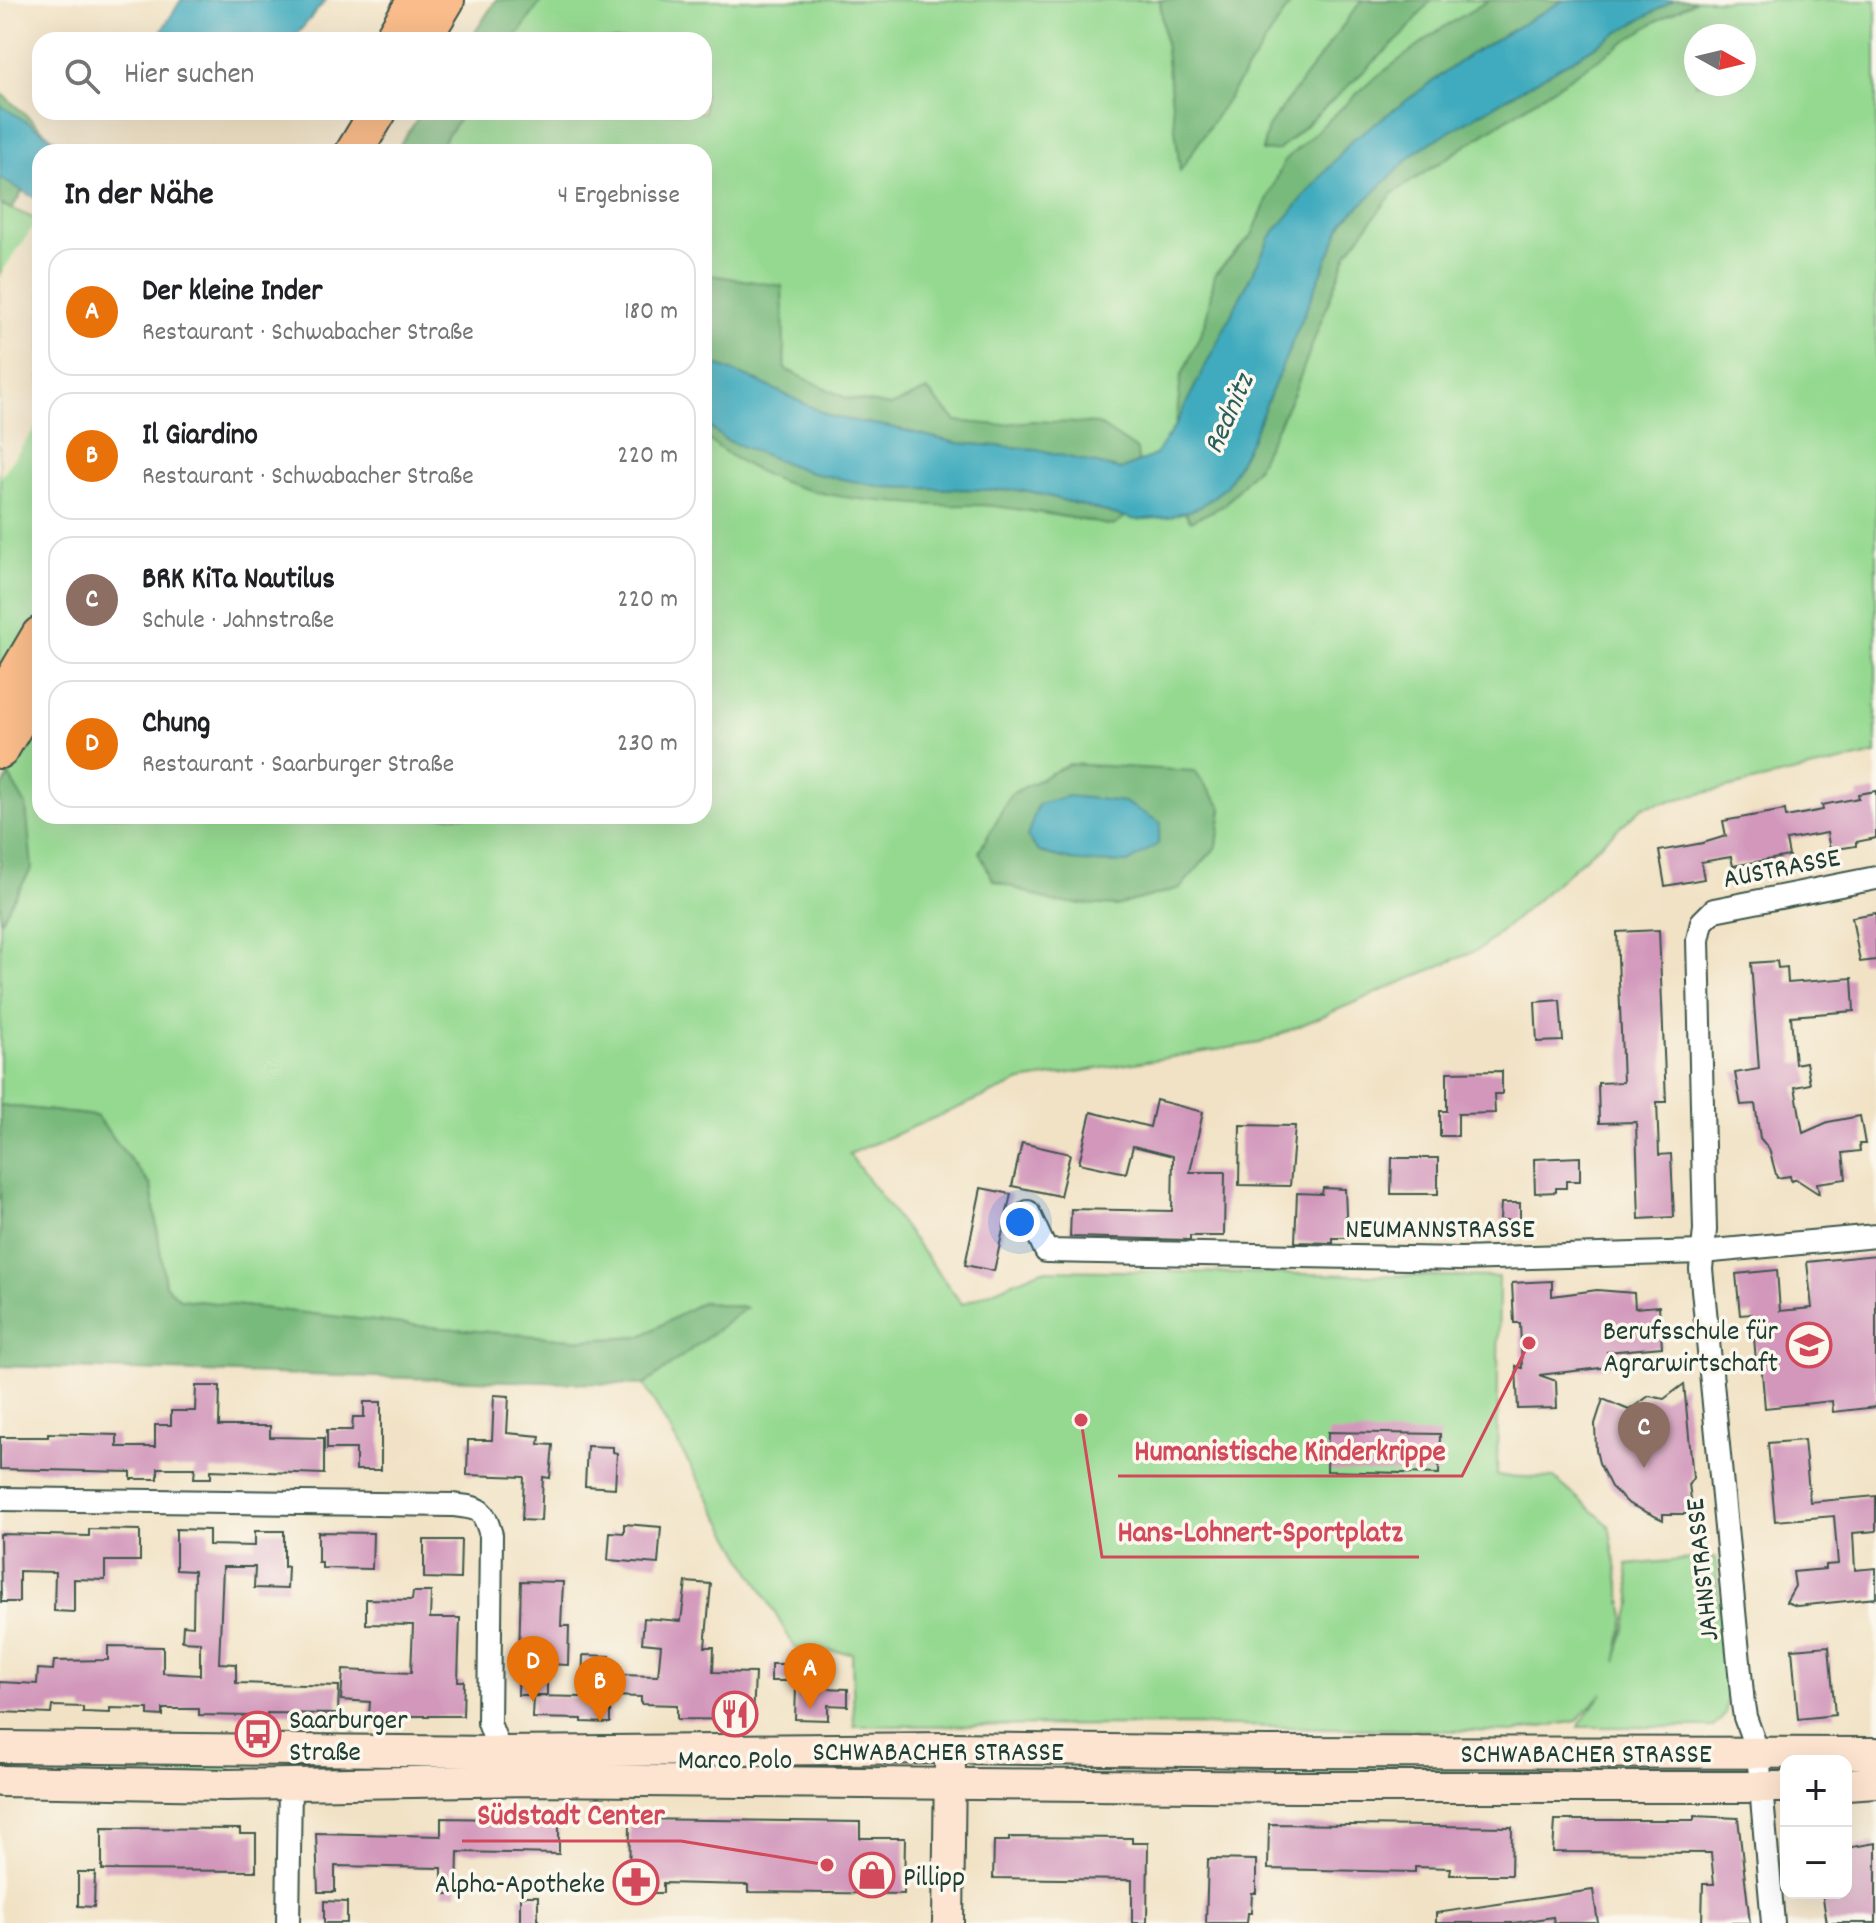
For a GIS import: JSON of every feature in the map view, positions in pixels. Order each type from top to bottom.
[{"type":"highway","points":[[397,32],[416,0]]},
{"type":"highway","points":[[427,32],[446,0]]},
{"type":"highway","points":[[332,144],[345,120]]},
{"type":"highway","points":[[359,144],[373,120]]},
{"type":"highway","points":[[0,703],[32,649]]},
{"type":"highway","points":[[0,750],[32,696]]},
{"type":"main road","name":"SCHWABACHER STRASSE","points":[[0,1747],[500,1752],[950,1748],[1876,1753]]},
{"type":"main road","points":[[948,1923],[950,1748]]},
{"type":"main road","name":"SCHWABACHER STRASSE","points":[[0,1781],[290,1784],[536,1780],[1297,1787],[1773,1787]]},
{"type":"main road","points":[[1852,1784],[1876,1782]]},
{"type":"street","name":"AUSTRASSE","points":[[1702,922],[1714,910],[1731,905],[1876,878]]},
{"type":"street","name":"JAHNSTRASSE","points":[[1702,922],[1698,940],[1705,1230],[1702,1285],[1743,1704],[1758,1753],[1773,1787],[1773,1923]]},
{"type":"street","name":"NEUMANNSTRASSE","points":[[1028,1212],[1046,1251],[1461,1259],[1702,1252],[1876,1236]]},
{"type":"street","points":[[0,1499],[453,1505],[480,1510],[491,1535],[489,1723],[500,1752],[536,1780]]},
{"type":"street","points":[[288,1923],[290,1784]]},
{"type":"green space","points":[[496,0],[542,0],[520,32],[475,32]]},
{"type":"green space","points":[[542,0],[1876,0],[1876,754],[1643,807],[1482,948],[1260,1043],[1021,1081],[849,1154],[962,1304],[1042,1270],[1499,1277],[1497,1476],[1554,1478],[1609,1525],[1625,1617],[1616,1662],[1632,1603],[1627,1565],[1715,1557],[1728,1690],[1725,1715],[1713,1727],[1578,1727],[1603,1693],[1577,1721],[1513,1732],[1192,1725],[854,1726],[852,1653],[795,1648],[644,1385],[744,1308],[702,1302],[640,1337],[582,1340],[420,1326],[179,1299],[165,1285],[151,1186],[96,1116],[0,1105],[0,921],[32,868],[9,776],[0,772],[0,204],[32,218],[32,824],[712,824],[712,144],[441,144],[458,120],[712,120],[712,32],[520,32]],"holes":[[[1195,771],[1222,809],[1217,846],[1053,902],[1011,794]]]},
{"type":"green space","points":[[1160,0],[1293,0],[1180,171]]},
{"type":"green space","points":[[1362,0],[1431,0],[1403,35],[1279,150],[1262,151],[1268,127]]},
{"type":"green space","points":[[1489,0],[1564,0],[1469,55],[1352,141],[1176,424],[1181,377],[1205,324],[1215,274],[1252,235],[1284,161],[1371,81],[1439,30]]},
{"type":"green space","points":[[1674,0],[1696,0],[1655,22],[1392,194],[1347,253],[1294,393],[1257,467],[1225,505],[1191,521],[1184,512],[1200,507],[1226,487],[1251,439],[1343,222],[1418,150]]},
{"type":"green space","points":[[0,92],[53,139],[48,144],[32,144],[32,175],[12,209],[0,204]]},
{"type":"green space","points":[[417,120],[458,120],[441,144],[400,144]]},
{"type":"green space","points":[[712,275],[782,286],[785,369],[846,398],[891,406],[927,390],[956,421],[998,425],[1032,421],[1098,424],[1137,450],[1138,462],[1121,470],[1036,449],[957,443],[832,417],[712,363]]},
{"type":"green space","points":[[712,429],[726,440],[883,487],[1029,491],[1125,517],[1113,526],[993,506],[900,503],[840,496],[784,483],[731,456],[712,442]]},
{"type":"green space","points":[[1069,764],[1195,771],[1222,808],[1217,846],[1180,888],[1116,906],[1053,902],[993,880],[979,852],[1011,794]]},
{"type":"green space","points":[[9,776],[26,805],[32,868],[0,921],[0,791]]},
{"type":"green space","points":[[0,1105],[96,1116],[151,1186],[165,1285],[180,1299],[420,1326],[582,1340],[640,1337],[702,1302],[746,1308],[644,1385],[0,1366]]},
{"type":"green space","points":[[0,1759],[231,1762],[231,1775],[0,1772]]},
{"type":"green space","points":[[1330,1764],[1476,1764],[1476,1769],[1371,1775],[1220,1776],[1221,1771]]},
{"type":"water","points":[[181,0],[326,0],[299,32],[161,32]]},
{"type":"water","name":"Rednitz","points":[[1564,0],[1674,0],[1418,150],[1343,222],[1251,440],[1226,487],[1200,507],[1169,517],[1136,520],[1029,491],[883,487],[811,473],[726,440],[712,429],[712,363],[832,417],[957,443],[1036,449],[1121,470],[1155,455],[1176,424],[1271,236],[1352,140],[1469,55]]},
{"type":"water","points":[[0,105],[62,144],[32,144],[32,196],[0,178]]},
{"type":"water","points":[[1068,796],[1124,802],[1161,823],[1158,844],[1128,863],[1079,862],[1039,852],[1027,837],[1038,804]]},
{"type":"pier","points":[[102,120],[238,120],[223,144],[87,144]]},
{"type":"pier","points":[[32,229],[32,432],[0,478],[0,275]]},
{"type":"building","points":[[1876,791],[1876,838],[1856,842],[1856,846],[1830,850],[1827,833],[1786,840],[1789,856],[1733,866],[1731,857],[1701,862],[1704,879],[1665,886],[1659,851],[1726,836],[1723,821],[1785,810],[1786,817],[1823,810],[1822,805],[1859,798],[1858,794]]},
{"type":"building","points":[[1876,913],[1876,960],[1860,962],[1852,917]]},
{"type":"building","points":[[1659,930],[1666,1102],[1657,1102],[1659,1155],[1671,1154],[1674,1217],[1639,1219],[1636,1122],[1599,1123],[1598,1083],[1623,1082],[1617,932]]},
{"type":"building","points":[[1777,961],[1778,968],[1787,967],[1788,983],[1852,978],[1854,1011],[1791,1016],[1795,1064],[1806,1062],[1810,1084],[1795,1087],[1803,1133],[1828,1122],[1860,1116],[1865,1144],[1859,1144],[1860,1151],[1843,1153],[1846,1179],[1817,1183],[1819,1194],[1796,1179],[1791,1181],[1790,1176],[1777,1178],[1769,1149],[1760,1138],[1755,1104],[1741,1105],[1735,1073],[1759,1069],[1751,963]]},
{"type":"building","points":[[1560,1000],[1563,1041],[1537,1042],[1535,1002]]},
{"type":"building","points":[[1502,1071],[1502,1094],[1494,1094],[1495,1113],[1458,1114],[1458,1136],[1440,1136],[1440,1111],[1447,1111],[1447,1072]]},
{"type":"building","points":[[1156,1100],[1203,1112],[1190,1172],[1225,1172],[1224,1236],[1190,1236],[1190,1240],[1070,1237],[1071,1209],[1172,1211],[1173,1156],[1133,1146],[1126,1173],[1079,1163],[1091,1112],[1150,1127]]},
{"type":"building","points":[[1240,1125],[1295,1126],[1290,1186],[1239,1185]]},
{"type":"building","points":[[1022,1143],[1070,1154],[1060,1196],[1012,1186]]},
{"type":"building","points":[[1580,1157],[1580,1181],[1566,1181],[1566,1188],[1556,1188],[1556,1192],[1535,1193],[1534,1159]]},
{"type":"building","points":[[1392,1158],[1438,1158],[1438,1194],[1391,1194]]},
{"type":"building","points":[[981,1188],[1011,1194],[994,1271],[965,1265]]},
{"type":"building","points":[[1323,1188],[1345,1189],[1347,1238],[1333,1238],[1333,1243],[1295,1242],[1297,1193],[1322,1194]]},
{"type":"building","points":[[1501,1203],[1520,1203],[1520,1220],[1500,1220]]},
{"type":"building","name":"Berufsschule für Agrarwirtschaft","points":[[1876,1255],[1876,1407],[1833,1412],[1832,1401],[1765,1408],[1761,1361],[1756,1361],[1752,1314],[1740,1315],[1736,1274],[1777,1270],[1780,1311],[1812,1308],[1807,1262]]},
{"type":"building","points":[[1552,1281],[1552,1296],[1597,1290],[1634,1293],[1635,1308],[1659,1306],[1662,1347],[1607,1352],[1609,1367],[1539,1375],[1556,1381],[1557,1408],[1518,1409],[1516,1366],[1522,1368],[1520,1323],[1514,1323],[1512,1283]]},
{"type":"building","points":[[1684,1384],[1693,1478],[1689,1484],[1693,1514],[1663,1514],[1663,1520],[1629,1504],[1611,1487],[1599,1463],[1595,1424],[1603,1399],[1629,1410],[1649,1396],[1664,1399]]},
{"type":"building","points":[[196,1386],[220,1386],[219,1426],[270,1426],[270,1437],[324,1438],[324,1474],[211,1470],[211,1478],[194,1478],[195,1468],[158,1468],[158,1479],[131,1479],[131,1472],[0,1469],[0,1437],[48,1437],[48,1433],[117,1435],[117,1447],[155,1447],[155,1425],[171,1425],[171,1411],[195,1411]]},
{"type":"building","points":[[494,1395],[509,1396],[507,1433],[540,1436],[539,1444],[553,1445],[550,1478],[543,1477],[541,1521],[522,1520],[524,1477],[467,1475],[468,1440],[492,1440]]},
{"type":"building","points":[[364,1402],[381,1402],[381,1470],[356,1470],[356,1449],[327,1449],[327,1430],[352,1430],[353,1417],[364,1417]]},
{"type":"building","points":[[1328,1432],[1440,1434],[1439,1474],[1327,1471]]},
{"type":"building","points":[[1804,1440],[1810,1502],[1876,1496],[1876,1531],[1853,1533],[1855,1570],[1876,1568],[1876,1598],[1797,1606],[1786,1602],[1795,1586],[1793,1572],[1825,1569],[1825,1565],[1838,1564],[1834,1516],[1775,1521],[1768,1443]]},
{"type":"building","points":[[587,1446],[613,1447],[613,1452],[617,1453],[615,1488],[585,1486]]},
{"type":"building","points":[[624,1524],[661,1527],[658,1564],[608,1560],[610,1532],[624,1533]]},
{"type":"building","points":[[89,1529],[140,1530],[140,1561],[105,1561],[105,1580],[74,1579],[74,1612],[54,1611],[55,1572],[19,1571],[19,1602],[1,1602],[0,1534],[89,1536]]},
{"type":"building","points":[[176,1529],[209,1530],[209,1545],[255,1546],[255,1531],[284,1531],[287,1589],[254,1588],[255,1567],[223,1567],[219,1663],[236,1664],[236,1683],[339,1686],[338,1714],[267,1713],[267,1721],[251,1720],[251,1716],[199,1715],[199,1709],[163,1709],[163,1716],[148,1715],[148,1709],[110,1708],[110,1713],[83,1712],[83,1707],[52,1706],[51,1714],[0,1712],[0,1682],[37,1684],[38,1669],[53,1670],[54,1661],[108,1660],[108,1646],[163,1647],[163,1673],[200,1675],[200,1642],[182,1641],[183,1625],[193,1626],[194,1571],[176,1570]]},
{"type":"building","points":[[318,1532],[373,1533],[372,1569],[322,1568],[322,1562],[318,1562]]},
{"type":"building","points":[[424,1540],[461,1540],[460,1579],[424,1578]]},
{"type":"building","points":[[521,1581],[563,1582],[561,1626],[569,1626],[568,1665],[547,1664],[547,1695],[518,1695]]},
{"type":"building","points":[[686,1582],[711,1584],[705,1647],[714,1647],[713,1672],[755,1673],[753,1720],[677,1719],[677,1705],[641,1704],[641,1697],[610,1696],[610,1723],[532,1718],[533,1696],[582,1697],[583,1655],[610,1656],[609,1664],[617,1664],[617,1675],[658,1676],[661,1645],[642,1643],[644,1618],[681,1621]]},
{"type":"building","points":[[413,1592],[431,1592],[430,1618],[460,1618],[458,1681],[464,1681],[463,1716],[369,1716],[370,1702],[341,1700],[343,1670],[411,1673],[413,1625],[366,1624],[366,1599],[412,1600]]},
{"type":"building","points":[[1829,1646],[1835,1715],[1798,1719],[1792,1649]]},
{"type":"building","points":[[771,1664],[793,1664],[793,1681],[771,1681]]},
{"type":"building","points":[[796,1687],[848,1689],[848,1706],[828,1705],[828,1720],[795,1719]]},
{"type":"building","points":[[1694,1816],[1738,1818],[1750,1923],[1702,1923],[1703,1884],[1714,1884],[1711,1853],[1553,1852],[1555,1820],[1694,1820]]},
{"type":"building","points":[[441,1818],[559,1820],[559,1854],[458,1852],[457,1894],[442,1894],[442,1868],[335,1866],[335,1892],[318,1892],[316,1833],[441,1836]]},
{"type":"building","points":[[630,1819],[860,1822],[860,1838],[905,1838],[904,1894],[748,1892],[748,1885],[663,1883],[663,1893],[629,1893]]},
{"type":"building","points":[[1269,1824],[1512,1827],[1511,1875],[1450,1875],[1451,1868],[1415,1867],[1415,1872],[1268,1869]]},
{"type":"building","points":[[102,1828],[240,1829],[240,1834],[256,1834],[256,1871],[102,1870]]},
{"type":"building","points":[[1009,1837],[1132,1838],[1132,1843],[1148,1843],[1147,1923],[1132,1923],[1132,1880],[993,1878],[994,1841],[1009,1841]]},
{"type":"building","points":[[1876,1843],[1876,1923],[1827,1923],[1823,1899],[1852,1899],[1852,1847]]},
{"type":"building","points":[[1208,1859],[1256,1860],[1256,1893],[1252,1893],[1247,1923],[1206,1923]]},
{"type":"building","points":[[78,1872],[95,1872],[94,1907],[78,1906]]},
{"type":"building","points":[[1593,1890],[1598,1923],[1554,1923],[1553,1917],[1513,1923],[1436,1923],[1436,1913]]},
{"type":"building","points":[[520,1896],[538,1896],[538,1923],[520,1923]]},
{"type":"building","points":[[324,1901],[347,1902],[347,1923],[324,1923]]},
{"type":"place","name":"Humanistische Kinderkrippe","points":[[1529,1343]]},
{"type":"place","name":"Berufsschule für Agrarwirtschaft","points":[[1809,1345]]},
{"type":"place","name":"Hans-Lohnert-Sportplatz","points":[[1081,1420]]},
{"type":"place","name":"BRK KiTa Nautilus","points":[[1644,1468]]},
{"type":"place","name":"Chung","points":[[533,1702]]},
{"type":"place","name":"Der kleine Inder","points":[[810,1709]]},
{"type":"place","name":"Marco Polo","points":[[735,1714]]},
{"type":"place","name":"Il Giardino","points":[[600,1722]]},
{"type":"place","name":"Saarburger Straße","points":[[258,1734]]},
{"type":"place","name":"Südstadt Center","points":[[827,1865]]},
{"type":"place","name":"Pillipp","points":[[872,1875]]},
{"type":"place","name":"Alpha-Apotheke","points":[[636,1882]]}]
